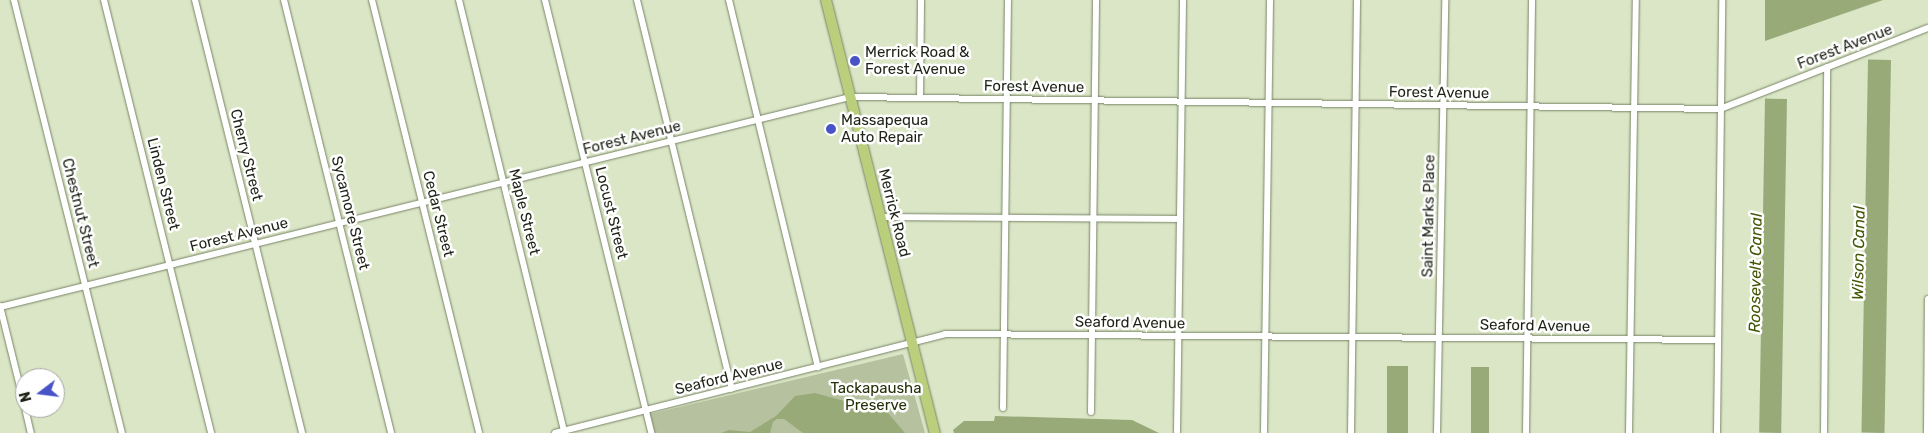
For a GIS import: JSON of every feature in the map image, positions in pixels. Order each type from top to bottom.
[{"type":"main road","name":"Merrick Road","points":[[826,0],[910,344],[935,433]]},
{"type":"street","name":"Chestnut Street","points":[[14,0],[122,433]]},
{"type":"street","name":"Linden Street","points":[[104,0],[211,433]]},
{"type":"street","name":"Cherry Street","points":[[195,0],[302,433]]},
{"type":"street","name":"Sycamore Street","points":[[284,0],[391,433]]},
{"type":"street","name":"Cedar Street","points":[[372,0],[479,433]]},
{"type":"street","name":"Maple Street","points":[[459,0],[564,431]]},
{"type":"street","name":"Locust Street","points":[[545,0],[651,433]]},
{"type":"street","points":[[637,0],[732,389]]},
{"type":"street","points":[[729,0],[818,367]]},
{"type":"street","points":[[920,98],[921,0]]},
{"type":"street","points":[[1003,408],[1008,0]]},
{"type":"street","points":[[1091,412],[1096,0]]},
{"type":"street","points":[[1177,432],[1183,0]]},
{"type":"street","points":[[1264,432],[1270,0]]},
{"type":"street","points":[[1351,433],[1357,0]]},
{"type":"street","name":"Saint Marks Place","points":[[1437,433],[1445,0]]},
{"type":"street","points":[[1526,433],[1532,0]]},
{"type":"street","points":[[1630,433],[1636,0]]},
{"type":"street","points":[[1717,433],[1722,0]]},
{"type":"street","name":"Forest Avenue","points":[[0,306],[850,97],[1720,109],[1928,28]]},
{"type":"street","points":[[1824,433],[1827,67]]},
{"type":"street","points":[[879,217],[1180,219]]},
{"type":"street","points":[[1927,433],[1928,299]]},
{"type":"street","points":[[0,306],[15,368]]},
{"type":"street","name":"Seaford Avenue","points":[[555,433],[940,335],[1718,340]]},
{"type":"street","points":[[27,418],[31,433]]},
{"type":"green space","name":"Tackapausha Preserve","points":[[903,354],[925,433],[655,433],[650,414]]},
{"type":"shaded area","points":[[1765,0],[1883,0],[1765,41]]},
{"type":"shaded area","points":[[1868,60],[1891,60],[1884,433],[1861,433]]},
{"type":"shaded area","points":[[1765,99],[1787,99],[1781,433],[1759,433]]},
{"type":"shaded area","points":[[1387,366],[1408,366],[1408,433],[1387,433]]},
{"type":"shaded area","points":[[1471,367],[1489,367],[1489,433],[1471,433]]},
{"type":"shaded area","points":[[815,393],[888,413],[905,433],[803,433],[784,419],[777,419],[773,422],[770,433],[721,433],[729,430],[750,432],[776,416],[795,396]]},
{"type":"shaded area","points":[[995,416],[1132,420],[1159,433],[954,433],[953,430],[964,421],[994,421]]},
{"type":"place","name":"Merrick Road & Forest Avenue","points":[[855,61]]},
{"type":"place","name":"Massapequa Auto Repair","points":[[831,129]]},
{"type":"water label","name":"Wilson Canal","points":[[1859,253]]},
{"type":"water label","name":"Roosevelt Canal","points":[[1756,273]]}]
